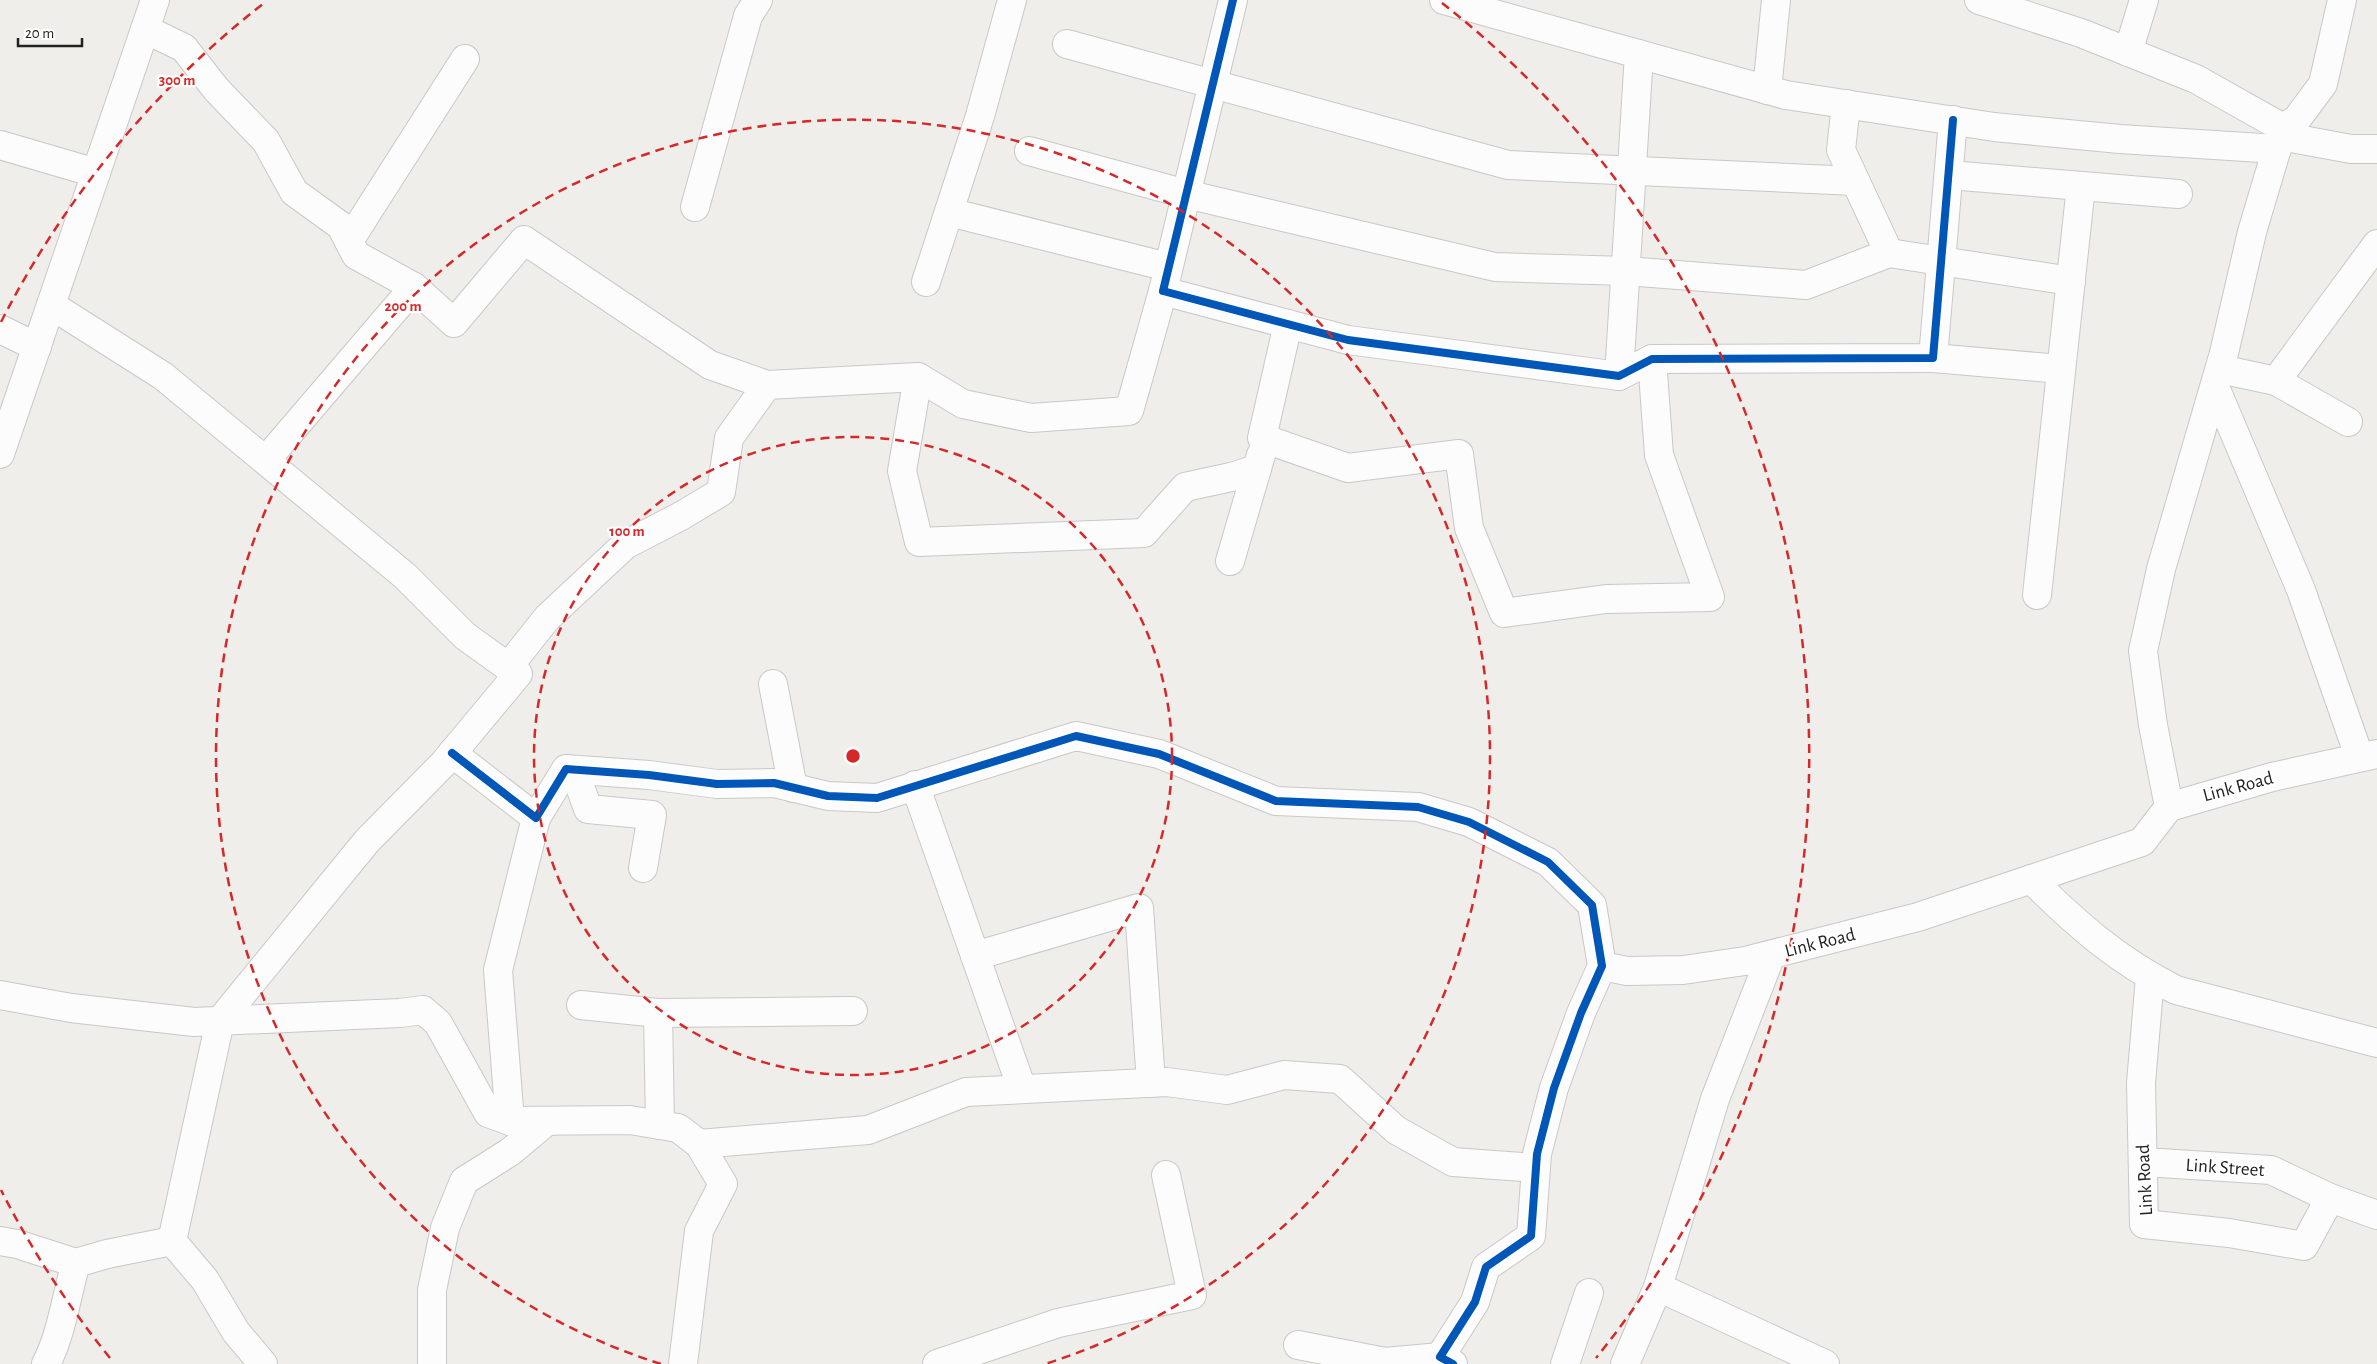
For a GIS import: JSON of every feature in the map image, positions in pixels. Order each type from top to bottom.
[{"type":"street","points":[[0,454],[155,0]]},
{"type":"street","points":[[694,208],[748,16],[758,0]]},
{"type":"street","points":[[926,282],[980,116],[1012,0]]},
{"type":"street","points":[[145,29],[184,48],[216,89],[266,141],[294,192],[341,226],[356,255],[414,287],[454,323],[524,240],[710,364],[767,385],[918,377],[963,404],[1031,418],[1129,411],[1165,279],[1232,0]]},
{"type":"street","points":[[1444,0],[1786,95],[1994,127],[2120,139],[2280,138],[2350,148],[2377,148]]},
{"type":"street","points":[[1767,90],[1776,0]]},
{"type":"street","points":[[1979,0],[2081,33],[2196,80],[2280,138]]},
{"type":"street","points":[[2128,52],[2144,0]]},
{"type":"street","points":[[2169,807],[2153,725],[2143,651],[2161,569],[2217,378],[2252,232],[2280,138],[2297,120],[2323,84],[2342,0]]},
{"type":"street","points":[[1067,44],[1508,165],[1856,181]]},
{"type":"street","points":[[1620,376],[1639,54]]},
{"type":"street","points":[[349,241],[465,59]]},
{"type":"street","points":[[1846,104],[1841,150],[1889,253]]},
{"type":"street","points":[[1933,358],[1953,120]]},
{"type":"street","points":[[0,145],[96,173]]},
{"type":"street","points":[[1029,151],[1186,194],[1495,267],[1626,272],[1806,285],[1889,253],[2070,281]]},
{"type":"street","points":[[1949,175],[2178,194]]},
{"type":"street","points":[[2038,595],[2081,186]]},
{"type":"street","points":[[949,212],[1165,279],[1288,324],[1348,340],[1620,376],[1652,359],[1933,358],[2061,369]]},
{"type":"street","points":[[2276,381],[2374,255]]},
{"type":"street","points":[[266,460],[414,287]]},
{"type":"street","points":[[51,305],[163,376],[405,576],[465,636],[518,674],[452,753],[367,841],[220,1021],[172,1241]]},
{"type":"street","points":[[1288,324],[1262,438],[1348,468],[1459,454],[1469,528],[1504,613],[1606,599],[1710,597],[1659,455],[1652,359]]},
{"type":"street","points":[[0,329],[37,347]]},
{"type":"street","points":[[918,377],[902,471],[919,542],[1144,533],[1185,487],[1232,477],[1257,469]]},
{"type":"street","points":[[2217,378],[2276,381],[2348,422]]},
{"type":"street","points":[[2217,378],[2368,755]]},
{"type":"street","points":[[508,667],[547,618],[625,545],[681,516],[721,492],[729,438],[767,385]]},
{"type":"street","points":[[1230,561],[1265,440]]},
{"type":"street","points":[[773,684],[793,788]]},
{"type":"street","points":[[510,1121],[498,970],[536,818],[566,769],[649,775],[717,784],[774,784],[828,796],[877,798],[1076,736],[1159,754],[1276,801],[1418,807],[1469,822],[1548,862],[1592,905],[1602,966],[1581,1013],[1554,1088],[1537,1154],[1531,1236],[1486,1267],[1475,1302],[1447,1360],[1386,1362],[1298,1345]]},
{"type":"street","points":[[452,753],[536,818]]},
{"type":"street","name":"Link Road","points":[[1602,966],[1627,971],[1684,970],[1745,961],[1918,918],[2142,842],[2169,807],[2254,782],[2368,755]]},
{"type":"street","points":[[574,770],[588,809],[652,815],[643,868]]},
{"type":"street","points":[[915,786],[1022,1090]]},
{"type":"street","points":[[2031,879],[2072,920],[2104,947],[2150,977],[2176,990],[2377,1043]]},
{"type":"street","points":[[975,956],[1139,908],[1151,1082]]},
{"type":"street","points":[[1625,1364],[1658,1287],[1715,1098],[1771,955]]},
{"type":"street","name":"Link Road","points":[[2150,977],[2141,1083],[2144,1224],[2229,1233],[2304,1246],[2330,1198]]},
{"type":"street","points":[[0,995],[71,1008],[194,1022],[400,1013],[423,1010],[438,1023],[488,1113],[510,1121],[630,1120],[678,1128],[699,1144],[722,1184],[699,1231],[683,1364]]},
{"type":"street","points":[[581,1005],[658,1013],[853,1011]]},
{"type":"street","points":[[658,1013],[660,1124]]},
{"type":"street","points":[[699,1144],[868,1130],[966,1092],[1151,1082],[1167,1082],[1227,1090],[1284,1075],[1340,1079],[1396,1130],[1453,1162],[1536,1168]]},
{"type":"street","points":[[432,1364],[432,1290],[445,1228],[464,1181],[510,1152],[546,1121]]},
{"type":"street","name":"Link Street","points":[[2144,1162],[2271,1170],[2330,1198],[2377,1215]]},
{"type":"street","points":[[937,1364],[1058,1323],[1192,1295],[1166,1175]]},
{"type":"street","points":[[0,1242],[18,1244],[76,1263],[108,1254],[172,1241]]},
{"type":"street","points":[[172,1241],[205,1280],[236,1332],[263,1364]]},
{"type":"street","points":[[46,1364],[56,1343],[64,1302],[76,1263]]},
{"type":"street","points":[[1658,1287],[1825,1364]]},
{"type":"street","points":[[1565,1364],[1589,1293]]},
{"type":"cycle path","points":[[1233,0],[1163,291],[1348,340],[1619,376],[1652,359],[1933,358],[1953,120]]},
{"type":"cycle path","points":[[452,753],[536,818],[566,769],[649,775],[717,784],[774,783],[828,796],[877,798],[1076,736],[1159,754],[1276,801],[1418,807],[1469,822],[1548,862],[1592,905],[1602,966],[1581,1013],[1554,1088],[1537,1154],[1531,1236],[1486,1267],[1475,1302],[1440,1357],[1453,1364]]}]
